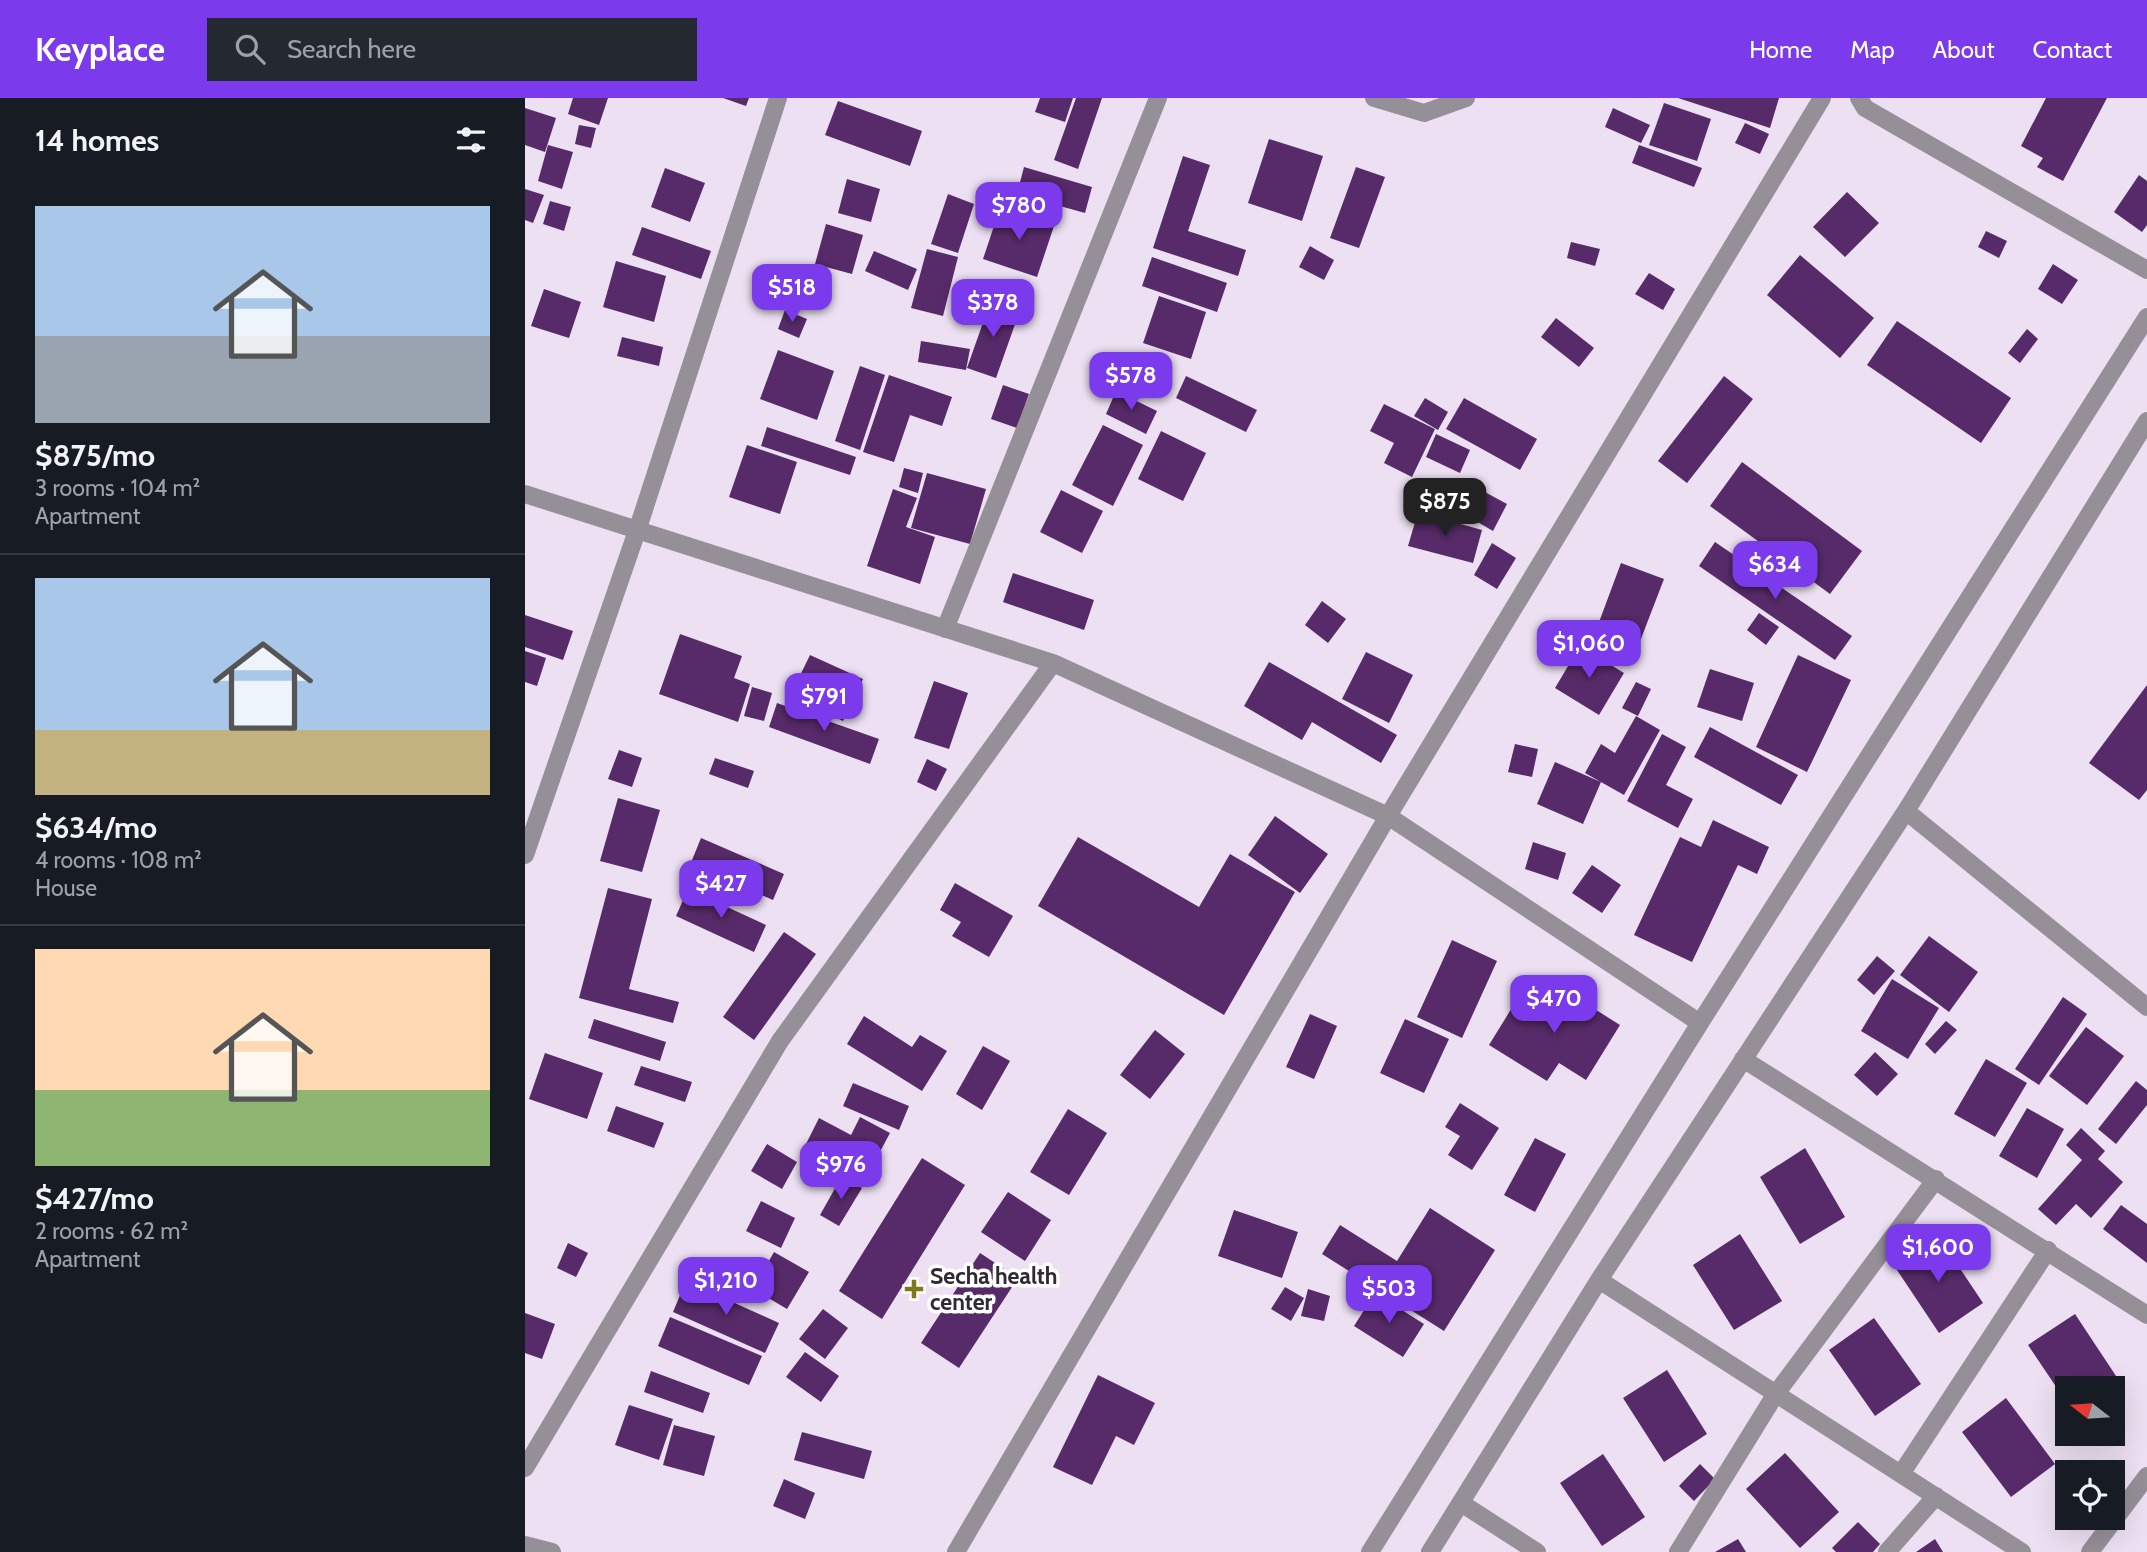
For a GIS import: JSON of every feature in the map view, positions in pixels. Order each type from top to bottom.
[{"type":"street","points":[[525,855],[638,528],[778,98]]},
{"type":"street","points":[[945,629],[1158,98]]},
{"type":"street","points":[[1374,98],[1424,113],[1465,98]]},
{"type":"street","points":[[956,1552],[1388,816],[1822,98]]},
{"type":"street","points":[[1865,101],[2147,270]]},
{"type":"street","points":[[1370,1552],[1700,1023],[2147,317]]},
{"type":"street","points":[[1430,1552],[1599,1280],[1906,811],[2147,421]]},
{"type":"street","points":[[525,494],[1053,663],[1388,816],[1700,1023]]},
{"type":"street","points":[[525,1468],[779,1041],[1053,663]]},
{"type":"street","points":[[1906,811],[2147,1007]]},
{"type":"street","points":[[1743,1059],[2147,1315]]},
{"type":"street","points":[[1678,1552],[1775,1395],[1936,1179]]},
{"type":"street","points":[[1901,1475],[2048,1250]]},
{"type":"street","points":[[1599,1280],[2022,1552]]},
{"type":"street","points":[[2090,1552],[2147,1476]]},
{"type":"street","points":[[1887,1552],[1936,1496]]},
{"type":"street","points":[[1461,1503],[1537,1552]]},
{"type":"street","points":[[525,1545],[552,1552]]},
{"type":"building","points":[[573,98],[608,98],[599,125],[568,114]]},
{"type":"building","points":[[723,98],[749,98],[746,106]]},
{"type":"building","points":[[1040,98],[1073,98],[1065,122],[1035,112]]},
{"type":"building","points":[[1076,98],[1102,98],[1078,169],[1054,160]]},
{"type":"building","points":[[1678,98],[1779,98],[1770,128]]},
{"type":"building","points":[[2046,98],[2107,98],[2063,181],[2037,167],[2043,158],[2021,146]]},
{"type":"building","points":[[838,101],[922,131],[910,166],[825,135]]},
{"type":"building","points":[[1664,103],[1711,119],[1697,161],[1649,145]]},
{"type":"building","points":[[525,108],[556,118],[545,152],[525,145]]},
{"type":"building","points":[[1613,108],[1650,125],[1641,143],[1605,127]]},
{"type":"building","points":[[1745,123],[1769,134],[1760,154],[1735,143]]},
{"type":"building","points":[[579,125],[596,128],[591,148],[575,144]]},
{"type":"building","points":[[1269,139],[1323,156],[1302,221],[1248,203]]},
{"type":"building","points":[[548,145],[573,152],[562,189],[538,181]]},
{"type":"building","points":[[1639,145],[1702,168],[1694,187],[1632,163]]},
{"type":"building","points":[[1183,156],[1210,165],[1188,231],[1246,250],[1238,276],[1153,248]]},
{"type":"building","points":[[1024,167],[1092,187],[1085,213],[1017,194]]},
{"type":"building","points":[[1356,167],[1385,177],[1359,248],[1330,238]]},
{"type":"building","points":[[665,168],[705,183],[690,222],[651,207]]},
{"type":"building","points":[[2139,175],[2147,181],[2147,225],[2142,232],[2114,212]]},
{"type":"building","points":[[847,179],[880,189],[871,222],[838,213]]},
{"type":"building","points":[[525,189],[544,195],[533,223],[525,220]]},
{"type":"building","points":[[1847,192],[1879,223],[1845,257],[1813,227]]},
{"type":"building","points":[[948,194],[974,204],[958,253],[931,244]]},
{"type":"building","points":[[550,201],[571,207],[564,231],[543,224]]},
{"type":"building","points":[[1000,208],[1054,226],[1037,277],[983,259]]},
{"type":"building","points":[[826,224],[863,235],[852,274],[815,264]]},
{"type":"building","points":[[642,227],[711,251],[701,279],[632,255]]},
{"type":"building","points":[[1986,231],[2007,241],[1999,258],[1978,247]]},
{"type":"building","points":[[1571,242],[1600,249],[1595,266],[1567,258]]},
{"type":"building","points":[[1310,246],[1334,260],[1324,280],[1299,267]]},
{"type":"building","points":[[927,249],[958,257],[943,316],[911,308]]},
{"type":"building","points":[[874,251],[917,269],[908,290],[865,271]]},
{"type":"building","points":[[1800,255],[1874,318],[1840,358],[1767,295]]},
{"type":"building","points":[[1152,257],[1227,283],[1217,312],[1142,286]]},
{"type":"building","points":[[616,261],[666,276],[654,322],[603,307]]},
{"type":"building","points":[[2053,264],[2078,280],[2062,304],[2038,289]]},
{"type":"building","points":[[1649,273],[1675,289],[1663,310],[1635,294]]},
{"type":"building","points":[[544,289],[581,302],[569,338],[531,326]]},
{"type":"building","points":[[1159,296],[1206,312],[1191,359],[1143,343]]},
{"type":"building","points":[[991,300],[1020,310],[996,378],[967,368]]},
{"type":"building","points":[[785,310],[807,319],[799,338],[778,329]]},
{"type":"building","points":[[1556,318],[1594,348],[1579,367],[1541,337]]},
{"type":"building","points":[[1897,321],[2011,398],[1981,443],[1867,365]]},
{"type":"building","points":[[2027,329],[2038,339],[2020,363],[2008,353]]},
{"type":"building","points":[[622,337],[663,347],[659,366],[617,356]]},
{"type":"building","points":[[921,341],[970,349],[966,370],[918,362]]},
{"type":"building","points":[[778,350],[834,371],[817,420],[760,399]]},
{"type":"building","points":[[860,366],[885,375],[860,450],[835,441]]},
{"type":"building","points":[[889,375],[952,397],[942,426],[910,415],[894,462],[863,452]]},
{"type":"building","points":[[1186,376],[1257,410],[1246,432],[1176,398]]},
{"type":"building","points":[[1724,376],[1753,399],[1687,483],[1658,461]]},
{"type":"building","points":[[1003,385],[1029,394],[1017,428],[991,419]]},
{"type":"building","points":[[1116,391],[1157,411],[1146,434],[1106,414]]},
{"type":"building","points":[[1425,398],[1448,412],[1438,430],[1414,416]]},
{"type":"building","points":[[1464,398],[1537,439],[1520,470],[1446,429]]},
{"type":"building","points":[[1384,404],[1435,429],[1412,477],[1384,463],[1394,443],[1370,431]]},
{"type":"building","points":[[1103,425],[1143,445],[1113,506],[1072,485]]},
{"type":"building","points":[[767,427],[856,457],[850,475],[761,446]]},
{"type":"building","points":[[1161,431],[1206,453],[1183,501],[1138,479]]},
{"type":"building","points":[[1436,434],[1470,450],[1460,473],[1426,457]]},
{"type":"building","points":[[747,445],[797,462],[780,514],[729,497]]},
{"type":"building","points":[[1742,462],[1862,551],[1830,594],[1710,506]]},
{"type":"building","points":[[904,468],[923,473],[918,493],[899,487]]},
{"type":"building","points":[[927,473],[986,489],[970,544],[911,528]]},
{"type":"building","points":[[893,489],[917,498],[906,527],[935,537],[920,584],[867,566]]},
{"type":"building","points":[[1061,490],[1103,511],[1082,553],[1040,532]]},
{"type":"building","points":[[1483,491],[1507,504],[1493,531],[1469,517]]},
{"type":"building","points":[[1418,512],[1482,530],[1473,563],[1408,546]]},
{"type":"building","points":[[1715,542],[1852,636],[1835,660],[1699,566]]},
{"type":"building","points":[[1492,543],[1516,558],[1497,589],[1474,575]]},
{"type":"building","points":[[1621,563],[1664,579],[1634,657],[1592,641]]},
{"type":"building","points":[[1013,573],[1094,600],[1084,630],[1003,602]]},
{"type":"building","points":[[1322,601],[1346,619],[1328,643],[1305,625]]},
{"type":"building","points":[[1759,613],[1779,627],[1766,645],[1747,630]]},
{"type":"building","points":[[525,615],[573,631],[563,660],[525,647]]},
{"type":"building","points":[[680,634],[742,656],[734,678],[750,684],[738,722],[659,694]]},
{"type":"building","points":[[1580,646],[1624,673],[1599,715],[1555,688]]},
{"type":"building","points":[[525,651],[546,658],[537,686],[525,682]]},
{"type":"building","points":[[1366,652],[1413,675],[1389,723],[1342,699]]},
{"type":"building","points":[[810,655],[863,679],[843,721],[790,696]]},
{"type":"building","points":[[1798,655],[1851,680],[1807,772],[1756,747]]},
{"type":"building","points":[[1269,662],[1397,735],[1381,763],[1312,722],[1302,740],[1244,706]]},
{"type":"building","points":[[1710,669],[1754,683],[1742,721],[1697,707]]},
{"type":"building","points":[[934,681],[968,693],[949,749],[914,738]]},
{"type":"building","points":[[1636,682],[1651,689],[1638,716],[1622,708]]},
{"type":"building","points":[[2147,685],[2147,790],[2139,800],[2089,763]]},
{"type":"building","points":[[752,687],[772,693],[764,721],[744,716]]},
{"type":"building","points":[[777,703],[879,739],[870,764],[769,727]]},
{"type":"building","points":[[1636,716],[1660,730],[1624,795],[1585,773],[1601,744],[1615,753]]},
{"type":"building","points":[[1710,727],[1798,775],[1781,805],[1694,757]]},
{"type":"building","points":[[1662,734],[1686,747],[1666,785],[1693,799],[1678,828],[1627,801]]},
{"type":"building","points":[[1515,744],[1538,749],[1532,777],[1508,772]]},
{"type":"building","points":[[619,750],[642,758],[632,787],[608,779]]},
{"type":"building","points":[[715,758],[754,771],[748,788],[709,774]]},
{"type":"building","points":[[927,759],[947,769],[936,791],[917,782]]},
{"type":"building","points":[[1555,762],[1601,782],[1583,824],[1537,804]]},
{"type":"building","points":[[618,798],[660,810],[642,872],[600,861]]},
{"type":"building","points":[[1275,816],[1328,854],[1300,893],[1248,855]]},
{"type":"building","points":[[1713,820],[1769,847],[1757,874],[1738,865],[1692,962],[1634,935],[1680,837],[1701,847]]},
{"type":"building","points":[[1078,837],[1199,907],[1230,854],[1295,892],[1224,1015],[1038,906]]},
{"type":"building","points":[[701,838],[784,874],[773,900],[690,865]]},
{"type":"building","points":[[1533,842],[1566,853],[1558,880],[1525,869]]},
{"type":"building","points":[[1592,865],[1621,885],[1602,913],[1572,893]]},
{"type":"building","points":[[955,883],[1013,916],[989,957],[952,936],[961,922],[940,910]]},
{"type":"building","points":[[608,888],[652,899],[629,989],[679,1002],[673,1023],[579,998]]},
{"type":"building","points":[[688,889],[766,925],[754,952],[676,916]]},
{"type":"building","points":[[784,932],[816,954],[754,1040],[723,1017]]},
{"type":"building","points":[[1929,936],[1978,972],[1949,1012],[1900,975]]},
{"type":"building","points":[[1452,940],[1497,961],[1462,1038],[1417,1017]]},
{"type":"building","points":[[1877,956],[1895,971],[1874,995],[1857,980]]},
{"type":"building","points":[[1892,979],[1939,1008],[1908,1059],[1861,1031]]},
{"type":"building","points":[[1526,985],[1565,1010],[1574,996],[1620,1025],[1586,1080],[1559,1063],[1547,1081],[1489,1045]]},
{"type":"building","points":[[2063,997],[2087,1014],[2039,1085],[2015,1069]]},
{"type":"building","points":[[1310,1014],[1337,1026],[1314,1079],[1286,1067]]},
{"type":"building","points":[[864,1016],[912,1047],[920,1035],[947,1051],[922,1091],[847,1044]]},
{"type":"building","points":[[594,1019],[666,1042],[660,1061],[588,1038]]},
{"type":"building","points":[[1405,1019],[1449,1039],[1424,1093],[1380,1073]]},
{"type":"building","points":[[1946,1021],[1957,1030],[1935,1054],[1925,1044]]},
{"type":"building","points":[[2086,1027],[2124,1056],[2087,1105],[2049,1076]]},
{"type":"building","points":[[1155,1030],[1185,1054],[1150,1099],[1120,1075]]},
{"type":"building","points":[[983,1046],[1010,1061],[982,1110],[956,1094]]},
{"type":"building","points":[[1875,1052],[1898,1074],[1877,1096],[1854,1075]]},
{"type":"building","points":[[545,1053],[603,1073],[587,1119],[529,1099]]},
{"type":"building","points":[[1986,1059],[2027,1083],[1995,1137],[1954,1114]]},
{"type":"building","points":[[641,1066],[692,1082],[685,1102],[634,1085]]},
{"type":"building","points":[[2136,1081],[2147,1090],[2147,1105],[2116,1144],[2098,1129]]},
{"type":"building","points":[[853,1083],[909,1106],[899,1130],[843,1106]]},
{"type":"building","points":[[1460,1103],[1499,1128],[1472,1170],[1448,1155],[1460,1136],[1445,1127]]},
{"type":"building","points":[[616,1106],[664,1123],[654,1148],[607,1131]]},
{"type":"building","points":[[2027,1108],[2064,1129],[2037,1178],[1999,1156]]},
{"type":"building","points":[[1068,1109],[1107,1133],[1069,1195],[1030,1172]]},
{"type":"building","points":[[860,1117],[890,1133],[867,1176],[806,1144],[819,1118],[851,1135]]},
{"type":"building","points":[[2081,1128],[2105,1151],[2098,1159],[2123,1182],[2091,1218],[2076,1204],[2056,1225],[2038,1209],[2082,1160],[2066,1145]]},
{"type":"building","points":[[1535,1138],[1566,1154],[1535,1212],[1504,1195]]},
{"type":"building","points":[[767,1144],[797,1162],[782,1189],[751,1171]]},
{"type":"building","points":[[1805,1148],[1845,1217],[1800,1244],[1760,1177]]},
{"type":"building","points":[[922,1158],[965,1185],[882,1319],[839,1291]]},
{"type":"building","points":[[842,1176],[862,1188],[839,1226],[820,1215]]},
{"type":"building","points":[[1008,1192],[1051,1220],[1025,1261],[981,1232]]},
{"type":"building","points":[[761,1201],[795,1218],[781,1248],[746,1231]]},
{"type":"building","points":[[2121,1205],[2147,1224],[2147,1263],[2103,1229]]},
{"type":"building","points":[[1430,1208],[1495,1250],[1444,1331],[1322,1254],[1340,1225],[1397,1261]]},
{"type":"building","points":[[1234,1210],[1298,1232],[1282,1278],[1218,1256]]},
{"type":"building","points":[[1740,1234],[1782,1301],[1734,1330],[1693,1265]]},
{"type":"building","points":[[1937,1234],[1983,1303],[1939,1333],[1893,1264]]},
{"type":"building","points":[[568,1243],[588,1253],[576,1277],[557,1268]]},
{"type":"building","points":[[774,1252],[809,1272],[787,1309],[753,1289]]},
{"type":"building","points":[[980,1253],[1018,1278],[959,1368],[921,1343]]},
{"type":"building","points":[[686,1281],[779,1323],[765,1353],[673,1312]]},
{"type":"building","points":[[1285,1287],[1304,1298],[1291,1321],[1271,1309]]},
{"type":"building","points":[[1308,1289],[1330,1296],[1324,1321],[1301,1316]]},
{"type":"building","points":[[1375,1293],[1424,1324],[1403,1357],[1354,1326]]},
{"type":"building","points":[[823,1309],[848,1328],[825,1359],[799,1339]]},
{"type":"building","points":[[525,1313],[555,1324],[542,1359],[525,1353]]},
{"type":"building","points":[[2075,1314],[2116,1376],[2055,1376],[2055,1385],[2028,1345]]},
{"type":"building","points":[[670,1317],[762,1356],[749,1385],[658,1346]]},
{"type":"building","points":[[1874,1318],[1921,1384],[1875,1416],[1829,1350]]},
{"type":"building","points":[[805,1352],[839,1376],[821,1402],[786,1377]]},
{"type":"building","points":[[1667,1370],[1707,1434],[1664,1462],[1623,1398]]},
{"type":"building","points":[[651,1371],[710,1393],[703,1413],[644,1392]]},
{"type":"building","points":[[1098,1375],[1155,1403],[1134,1445],[1116,1436],[1092,1485],[1053,1467]]},
{"type":"building","points":[[2006,1398],[2055,1464],[2011,1497],[1962,1432]]},
{"type":"building","points":[[629,1405],[673,1419],[659,1460],[615,1445]]},
{"type":"building","points":[[674,1425],[715,1436],[704,1476],[663,1465]]},
{"type":"building","points":[[802,1432],[872,1451],[864,1479],[794,1460]]},
{"type":"building","points":[[1785,1453],[1839,1512],[1800,1548],[1746,1489]]},
{"type":"building","points":[[1603,1454],[1645,1517],[1602,1546],[1560,1483]]},
{"type":"building","points":[[1700,1464],[1715,1479],[1694,1501],[1679,1486]]},
{"type":"building","points":[[784,1479],[815,1493],[805,1519],[773,1506]]},
{"type":"building","points":[[1858,1522],[1880,1544],[1873,1552],[1836,1552],[1832,1548]]},
{"type":"building","points":[[1738,1539],[1746,1552],[1715,1552]]},
{"type":"building","points":[[1935,1539],[1943,1552],[1916,1552]]},
{"type":"place","name":"Secha health center","points":[[914,1289]]}]
